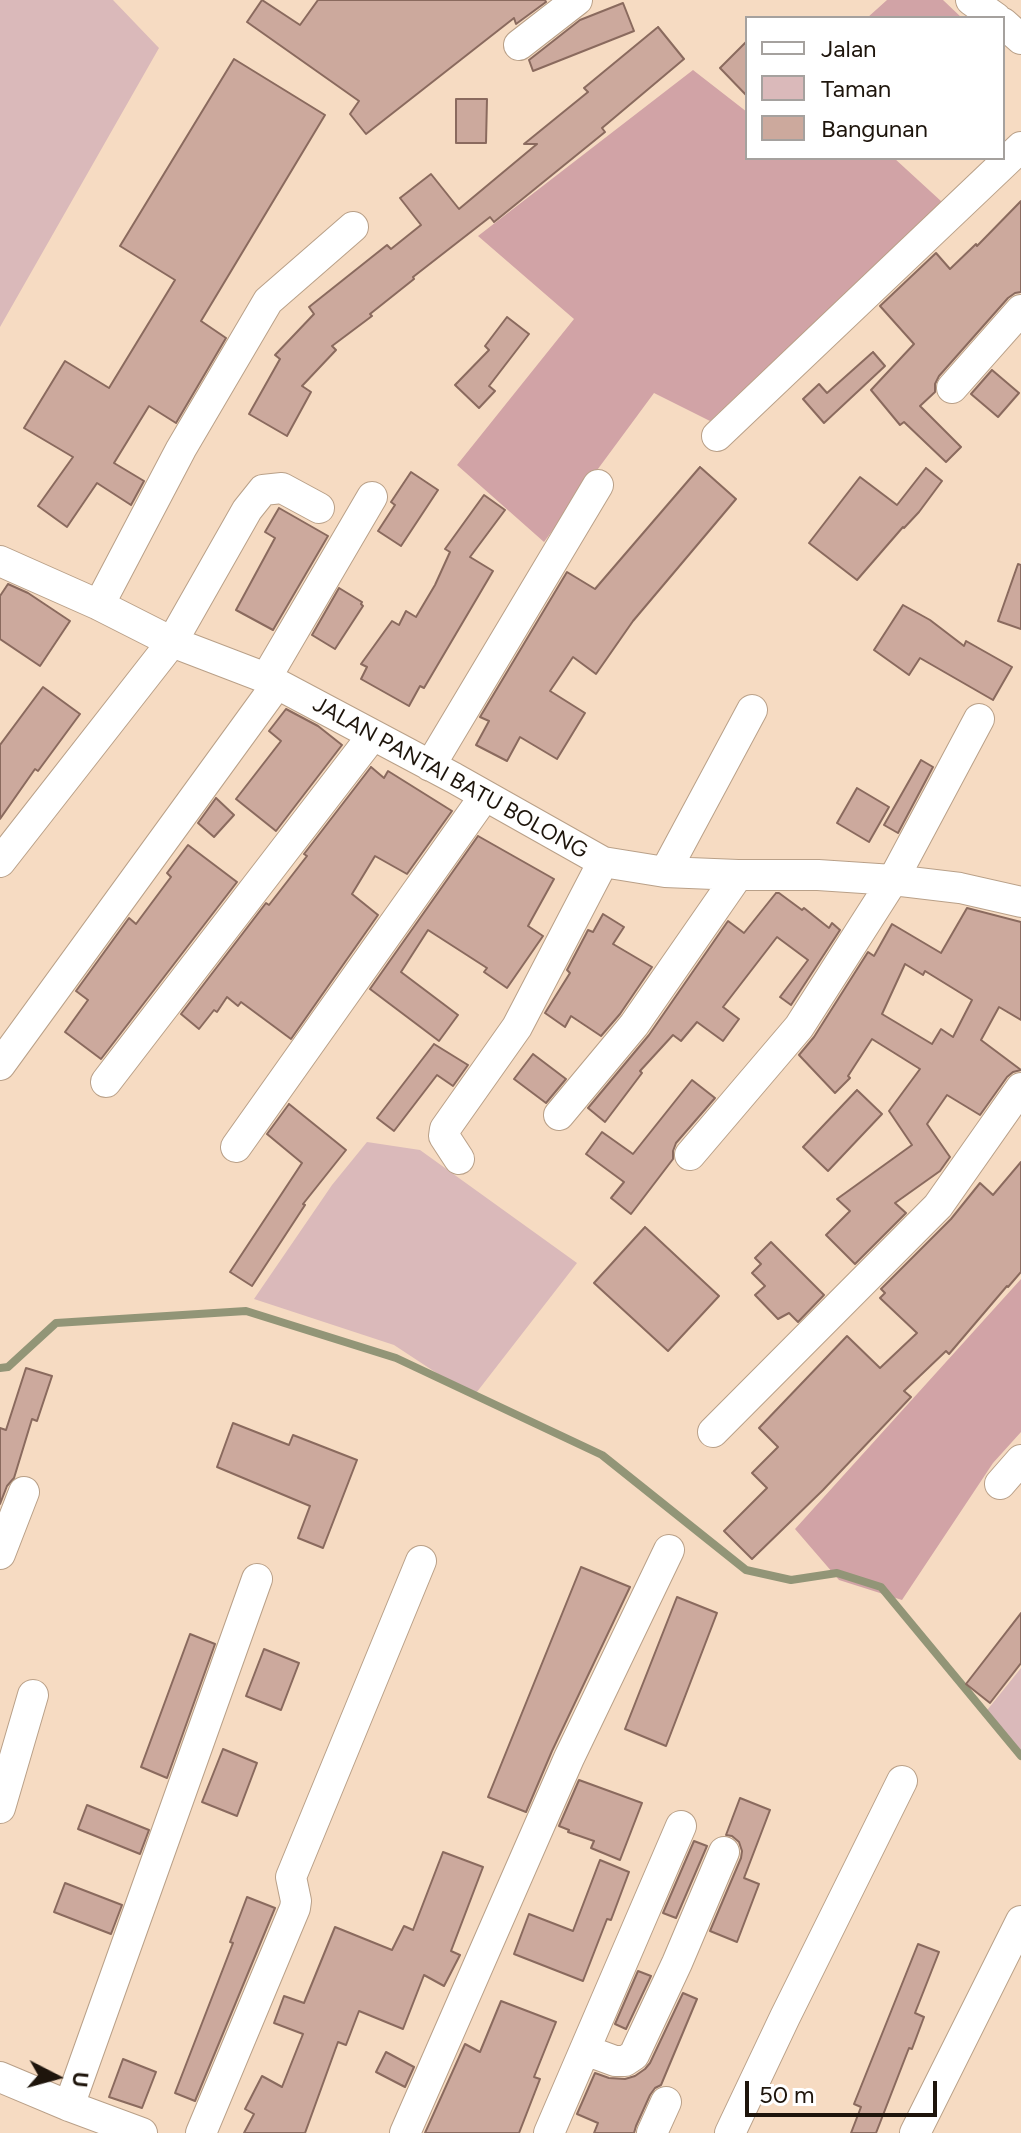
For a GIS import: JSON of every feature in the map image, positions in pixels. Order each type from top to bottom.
[{"type":"street","points":[[519,45],[577,0]]},
{"type":"street","points":[[971,0],[993,16]]},
{"type":"street","points":[[1005,19],[1016,0]]},
{"type":"street","points":[[1005,25],[1021,39]]},
{"type":"street","points":[[717,436],[1021,147]]},
{"type":"street","points":[[99,605],[181,449],[268,301],[353,227]]},
{"type":"street","points":[[952,388],[1021,310]]},
{"type":"street","points":[[430,766],[598,485]]},
{"type":"street","points":[[0,862],[172,642],[247,510],[263,490],[282,488],[319,508]]},
{"type":"street","points":[[0,1065],[272,681],[372,497]]},
{"type":"street","name":"JALAN PANTAI BATU BOLONG","points":[[0,561],[172,642],[272,681],[603,862],[665,872],[893,880],[960,888],[1021,902]]},
{"type":"street","points":[[665,872],[752,710]]},
{"type":"street","points":[[690,1155],[799,1027],[893,880],[979,719]]},
{"type":"street","points":[[106,1082],[373,735]]},
{"type":"street","points":[[236,1147],[484,797]]},
{"type":"street","points":[[459,1159],[444,1136],[445,1129],[517,1027],[603,862]]},
{"type":"street","points":[[559,1115],[634,1025],[738,875]]},
{"type":"street","points":[[713,1432],[938,1206],[1021,1088]]},
{"type":"street","points":[[1000,1484],[1021,1460]]},
{"type":"street","points":[[0,1554],[24,1492]]},
{"type":"street","points":[[405,2133],[569,1758],[669,1550]]},
{"type":"street","points":[[201,2133],[295,1908],[291,1877],[421,1561]]},
{"type":"street","points":[[69,2106],[257,1579]]},
{"type":"street","points":[[0,1808],[33,1695]]},
{"type":"street","points":[[730,2133],[902,1781]]},
{"type":"street","points":[[549,2133],[681,1826]]},
{"type":"street","points":[[585,2050],[615,2061],[625,2061],[634,2055],[724,1852]]},
{"type":"street","points":[[915,2133],[1021,1921]]},
{"type":"street","points":[[0,2077],[142,2133]]},
{"type":"street","points":[[652,2133],[666,2102]]},
{"type":"green space","points":[[0,0],[113,0],[159,48],[0,327]]},
{"type":"green space","points":[[367,1142],[420,1150],[577,1263],[473,1397],[394,1345],[254,1299],[332,1185]]},
{"type":"green space","points":[[1021,1668],[1021,1756],[984,1714]]},
{"type":"shaded area","points":[[887,0],[943,0],[960,16],[869,16]]},
{"type":"shaded area","points":[[693,70],[745,110],[745,160],[896,160],[942,202],[710,421],[654,393],[544,542],[457,465],[574,319],[478,236]]},
{"type":"shaded area","points":[[1021,1279],[1021,1432],[993,1463],[902,1600],[839,1580],[795,1529]]},
{"type":"building","points":[[262,0],[300,25],[318,0],[546,2],[516,24],[514,18],[366,134],[350,114],[359,101],[247,22]]},
{"type":"building","points":[[623,3],[634,31],[533,71],[529,60],[580,20]]},
{"type":"building","points":[[658,27],[684,59],[602,128],[605,132],[494,222],[490,217],[413,277],[370,314],[372,316],[332,346],[336,350],[302,386],[311,392],[287,436],[249,414],[280,359],[275,355],[314,314],[309,307],[387,245],[391,249],[421,225],[400,198],[431,174],[459,209],[537,144],[524,144],[588,92],[584,88]]},
{"type":"building","points":[[745,43],[745,94],[720,68]]},
{"type":"building","points":[[234,59],[325,115],[201,321],[226,338],[176,423],[149,406],[114,463],[144,481],[131,505],[97,483],[67,527],[38,506],[73,457],[24,428],[65,361],[109,388],[175,280],[120,246]]},
{"type":"building","points":[[456,99],[487,99],[486,143],[456,143]]},
{"type":"building","points":[[1021,201],[1021,292],[1008,298],[939,376],[935,392],[920,406],[961,447],[946,462],[904,422],[900,425],[871,390],[914,344],[880,306],[936,253],[950,269]]},
{"type":"building","points":[[507,317],[529,334],[489,386],[495,391],[479,408],[455,385],[489,350],[485,346]]},
{"type":"building","points":[[873,352],[885,366],[824,423],[803,399],[819,384],[827,393]]},
{"type":"building","points":[[992,370],[1019,393],[998,417],[971,394]]},
{"type":"building","points":[[700,467],[736,499],[633,621],[596,674],[573,657],[550,691],[585,713],[557,759],[520,737],[507,761],[476,745],[489,721],[480,717],[567,572],[595,589]]},
{"type":"building","points":[[926,468],[942,481],[919,512],[857,580],[809,543],[860,477],[897,505]]},
{"type":"building","points":[[411,472],[438,490],[401,546],[378,531],[395,505],[391,502]]},
{"type":"building","points":[[484,495],[505,510],[470,557],[493,571],[424,688],[420,686],[409,706],[361,679],[367,667],[361,664],[392,621],[399,625],[406,611],[416,617],[450,552],[445,549]]},
{"type":"building","points":[[279,508],[328,536],[273,630],[236,610],[275,538],[265,532]]},
{"type":"building","points":[[1018,564],[1021,565],[1021,629],[998,621]]},
{"type":"building","points":[[8,584],[28,593],[70,621],[40,666],[0,639],[0,596]]},
{"type":"building","points":[[339,588],[362,602],[363,606],[335,649],[312,635]]},
{"type":"building","points":[[903,605],[930,620],[964,646],[966,641],[1012,667],[993,700],[920,658],[909,675],[874,650]]},
{"type":"building","points":[[43,687],[80,714],[38,771],[35,769],[0,819],[0,745]]},
{"type":"building","points":[[286,709],[318,726],[342,745],[276,831],[236,799],[281,741],[269,731]]},
{"type":"building","points":[[921,760],[933,767],[898,833],[884,825]]},
{"type":"building","points":[[371,767],[384,778],[388,771],[452,811],[407,874],[375,856],[352,894],[378,915],[291,1039],[241,1002],[238,1006],[227,997],[199,1029],[181,1014],[266,903],[269,905],[307,856],[304,854]]},
{"type":"building","points":[[857,788],[889,807],[869,842],[837,823]]},
{"type":"building","points":[[216,798],[234,815],[214,837],[198,823]]},
{"type":"building","points":[[478,836],[554,879],[528,926],[543,936],[507,988],[484,972],[487,968],[428,930],[401,972],[458,1015],[439,1041],[370,989]]},
{"type":"building","points":[[188,845],[237,882],[101,1059],[65,1032],[88,1000],[76,991],[129,918],[136,924],[171,877],[167,873]]},
{"type":"building","points":[[776,893],[802,910],[804,908],[829,928],[832,923],[840,930],[791,1005],[780,997],[808,960],[777,937],[723,1007],[739,1019],[723,1041],[697,1022],[681,1041],[673,1035],[640,1071],[642,1073],[605,1122],[588,1108],[649,1035],[728,921],[744,933]]},
{"type":"building","points":[[967,908],[1021,922],[1021,1020],[999,1007],[981,1040],[1021,1070],[1007,1077],[980,1115],[947,1095],[927,1124],[950,1157],[940,1171],[895,1203],[906,1213],[855,1264],[826,1235],[850,1211],[837,1199],[912,1145],[889,1111],[920,1069],[872,1039],[848,1076],[850,1078],[835,1093],[799,1055],[814,1037],[868,952],[874,956],[892,924],[941,953]],"holes":[[[905,964],[923,975],[925,971],[972,1000],[953,1037],[941,1029],[932,1044],[882,1014]]]},
{"type":"building","points":[[603,914],[624,927],[613,944],[652,967],[601,1036],[571,1016],[565,1027],[545,1013],[570,973],[567,970],[588,930],[593,932]]},
{"type":"building","points":[[434,1044],[468,1065],[453,1086],[437,1075],[394,1131],[377,1118]]},
{"type":"building","points":[[533,1054],[566,1079],[546,1103],[514,1079]]},
{"type":"building","points":[[692,1080],[715,1098],[676,1143],[673,1159],[631,1214],[611,1198],[624,1182],[586,1154],[602,1132],[633,1154]]},
{"type":"building","points":[[857,1090],[882,1114],[828,1171],[803,1147]]},
{"type":"building","points":[[289,1104],[346,1150],[303,1204],[252,1286],[230,1272],[302,1163],[267,1134]]},
{"type":"building","points":[[1021,1162],[1021,1272],[949,1354],[946,1351],[904,1391],[911,1397],[752,1559],[724,1531],[767,1488],[752,1473],[778,1447],[759,1428],[847,1336],[880,1368],[917,1333],[880,1298],[885,1293],[881,1289],[951,1219],[980,1183],[993,1195]]},
{"type":"building","points":[[645,1227],[719,1296],[668,1351],[594,1283]]},
{"type":"building","points":[[771,1242],[824,1295],[798,1322],[789,1313],[778,1319],[755,1295],[765,1286],[752,1273],[761,1264],[755,1258]]},
{"type":"building","points":[[26,1368],[52,1376],[37,1421],[32,1419],[14,1478],[0,1504],[0,1428],[6,1430]]},
{"type":"building","points":[[233,1423],[289,1445],[293,1435],[357,1460],[323,1548],[298,1538],[310,1506],[217,1467]]},
{"type":"building","points":[[581,1567],[630,1587],[526,1812],[488,1797]]},
{"type":"building","points":[[677,1597],[717,1613],[666,1746],[625,1729]]},
{"type":"building","points":[[1021,1613],[1021,1663],[990,1703],[966,1684]]},
{"type":"building","points":[[190,1634],[215,1644],[167,1778],[141,1767]]},
{"type":"building","points":[[264,1649],[299,1663],[281,1710],[246,1696]]},
{"type":"building","points":[[223,1749],[257,1763],[237,1816],[202,1802]]},
{"type":"building","points":[[579,1780],[642,1803],[620,1860],[591,1848],[594,1841],[559,1826]]},
{"type":"building","points":[[740,1798],[770,1810],[744,1878],[759,1884],[737,1942],[710,1931],[741,1858],[739,1842],[726,1835]]},
{"type":"building","points":[[87,1805],[149,1830],[140,1854],[78,1829]]},
{"type":"building","points":[[694,1841],[707,1846],[676,1918],[663,1913]]},
{"type":"building","points":[[443,1852],[483,1867],[451,1951],[460,1955],[444,1986],[424,1975],[403,2029],[359,2011],[346,2045],[338,2042],[305,2133],[244,2133],[254,2114],[245,2109],[262,2076],[282,2087],[303,2034],[274,2023],[284,1996],[304,2003],[335,1927],[392,1950],[404,1926],[413,1930]]},
{"type":"building","points":[[600,1860],[629,1872],[583,1981],[514,1954],[529,1914],[573,1931]]},
{"type":"building","points":[[65,1883],[122,1905],[111,1934],[54,1912]]},
{"type":"building","points":[[247,1897],[275,1908],[195,2101],[175,2093],[233,1943],[230,1942]]},
{"type":"building","points":[[918,1944],[939,1952],[915,2013],[924,2017],[876,2133],[851,2133],[861,2107],[854,2104]]},
{"type":"building","points":[[638,1971],[651,1976],[626,2029],[615,2024]]},
{"type":"building","points":[[683,1993],[697,1999],[661,2085],[650,2095],[634,2133],[594,2133],[598,2123],[577,2114],[595,2073],[625,2079],[645,2069]]},
{"type":"building","points":[[501,2001],[556,2022],[534,2077],[540,2079],[519,2133],[425,2133],[465,2044],[480,2052]]},
{"type":"building","points":[[386,2052],[414,2067],[405,2087],[376,2072]]},
{"type":"building","points":[[123,2059],[156,2072],[142,2108],[109,2097]]},
{"type":"waterway","points":[[0,1368],[8,1367],[56,1323],[246,1311],[396,1358],[602,1455],[746,1570],[791,1580],[837,1573],[881,1587],[1021,1756]]}]
